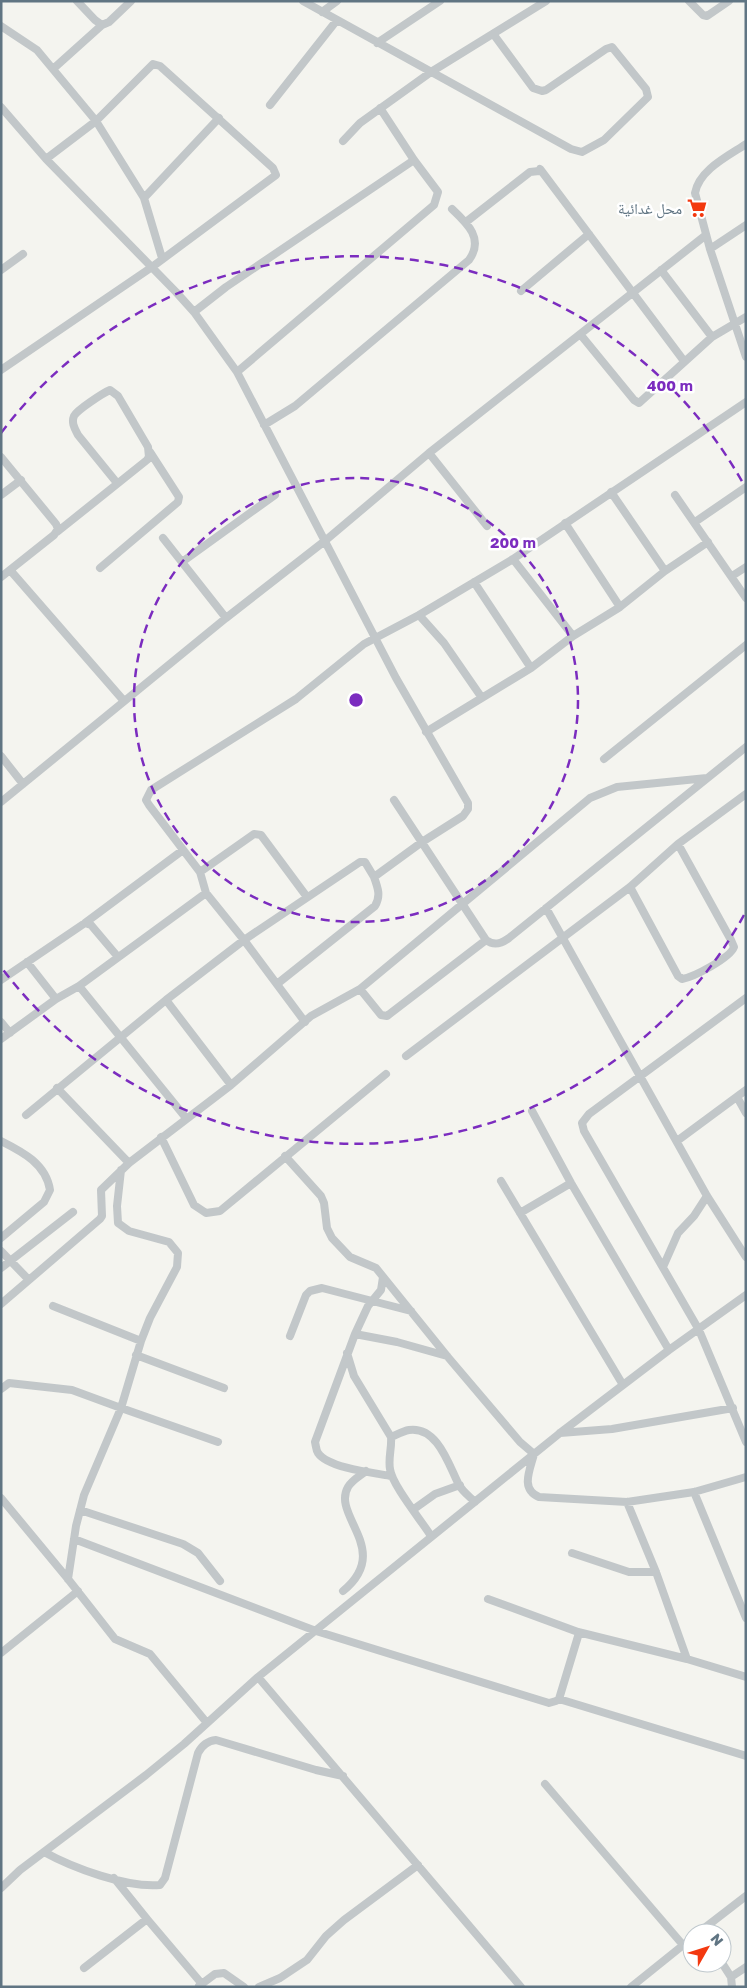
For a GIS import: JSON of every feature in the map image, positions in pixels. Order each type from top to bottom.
[{"type":"street","points":[[77,1],[102,25]]},
{"type":"street","points":[[53,69],[131,1]]},
{"type":"street","points":[[303,1],[571,149],[582,152],[604,140],[648,97],[646,89],[612,47],[606,49],[546,90],[537,91],[494,35]]},
{"type":"street","points":[[322,12],[337,1]]},
{"type":"street","points":[[377,42],[440,1]]},
{"type":"street","points":[[343,141],[360,123],[432,72],[546,1]]},
{"type":"street","points":[[689,1],[703,15],[708,16],[729,1]]},
{"type":"street","points":[[270,105],[337,20]]},
{"type":"street","points":[[1,26],[38,50],[96,121],[144,198],[162,258]]},
{"type":"street","points":[[1,370],[152,266],[276,176],[273,168],[219,118],[160,66],[154,64],[96,121],[46,158]]},
{"type":"street","points":[[1,107],[46,158],[152,266],[194,312],[237,372],[376,639],[426,732],[468,803],[468,809],[463,816],[422,842],[374,877]]},
{"type":"street","points":[[237,372],[434,204],[438,192],[414,160],[380,108]]},
{"type":"street","points":[[144,198],[219,118]]},
{"type":"street","points":[[746,144],[710,169],[696,184],[695,193],[700,220],[746,357]]},
{"type":"street","points":[[194,312],[226,287],[414,160]]},
{"type":"street","points":[[466,222],[530,172],[540,169],[631,293],[684,361]]},
{"type":"street","points":[[264,425],[296,406],[469,260],[475,252],[476,244],[473,234],[466,222],[452,209]]},
{"type":"street","points":[[710,249],[746,225]]},
{"type":"street","points":[[521,291],[589,234]]},
{"type":"street","points":[[1,802],[226,618],[326,540],[429,453],[706,235]]},
{"type":"street","points":[[1,270],[23,254]]},
{"type":"street","points":[[661,270],[712,337]]},
{"type":"street","points":[[580,334],[634,400],[639,403],[712,337],[746,317]]},
{"type":"street","points":[[100,568],[178,502],[176,493],[114,392],[110,390],[77,412],[74,416],[74,427],[118,483]]},
{"type":"street","points":[[305,1022],[244,940],[206,893],[200,872],[148,805],[146,800],[151,790],[296,698],[364,644],[419,615],[513,559],[746,402]]},
{"type":"street","points":[[1,577],[147,460],[150,452]]},
{"type":"street","points":[[429,453],[487,526]]},
{"type":"street","points":[[1,457],[56,524],[57,532]]},
{"type":"street","points":[[1,495],[21,480]]},
{"type":"street","points":[[695,522],[746,487]]},
{"type":"street","points":[[611,492],[665,571]]},
{"type":"street","points":[[182,562],[274,495]]},
{"type":"street","points":[[674,495],[695,522],[746,598]]},
{"type":"street","points":[[565,523],[620,607]]},
{"type":"street","points":[[163,538],[226,618]]},
{"type":"street","points":[[426,732],[531,668],[573,636],[620,607],[665,571],[708,542]]},
{"type":"street","points":[[513,559],[573,636]]},
{"type":"street","points":[[732,576],[746,567]]},
{"type":"street","points":[[10,570],[124,701]]},
{"type":"street","points":[[474,582],[531,668]]},
{"type":"street","points":[[419,615],[444,643],[482,698]]},
{"type":"street","points":[[604,759],[746,646]]},
{"type":"street","points":[[394,800],[486,940],[496,944],[503,942],[746,747]]},
{"type":"street","points":[[1,756],[23,784]]},
{"type":"street","points":[[1,1304],[100,1219],[102,1216],[101,1190],[129,1163],[231,1085],[320,1010],[360,988],[590,798],[598,793],[617,788],[707,778]]},
{"type":"street","points":[[406,1056],[630,887],[678,844],[746,794]]},
{"type":"street","points":[[200,872],[254,834],[261,835],[307,897]]},
{"type":"street","points":[[630,887],[678,976],[682,979],[691,978],[730,954],[734,947],[731,940],[678,844]]},
{"type":"street","points":[[1,980],[86,923],[183,850]]},
{"type":"street","points":[[26,1114],[166,1000],[244,940],[360,862],[364,862],[374,877],[379,893],[378,901],[277,984]]},
{"type":"street","points":[[1,1039],[56,999],[79,986],[206,893]]},
{"type":"street","points":[[546,908],[706,1196],[746,1257]]},
{"type":"street","points":[[86,923],[91,925],[118,957]]},
{"type":"street","points":[[360,988],[381,1015],[387,1016],[486,940]]},
{"type":"street","points":[[27,962],[56,999]]},
{"type":"street","points":[[79,986],[122,1036],[186,1118]]},
{"type":"street","points":[[746,998],[589,1114],[582,1123],[584,1131],[699,1330],[746,1442]]},
{"type":"street","points":[[166,1000],[231,1085]]},
{"type":"street","points":[[1,1022],[10,1032]]},
{"type":"street","points":[[161,1137],[194,1205],[206,1213],[220,1211],[232,1204],[285,1156],[386,1074]]},
{"type":"street","points":[[57,1088],[129,1163]]},
{"type":"street","points":[[677,1141],[746,1090]]},
{"type":"street","points":[[736,1097],[746,1113]]},
{"type":"street","points":[[532,1111],[571,1183],[669,1350]]},
{"type":"street","points":[[1,1141],[18,1150],[43,1170],[50,1190],[44,1202],[1,1238]]},
{"type":"street","points":[[285,1156],[321,1196],[324,1203],[327,1228],[332,1238],[350,1257],[373,1265],[520,1442],[534,1454]]},
{"type":"street","points":[[68,1579],[80,1510],[88,1484],[121,1408],[136,1355],[150,1318],[177,1267],[178,1253],[169,1242],[129,1231],[118,1223],[117,1206],[121,1170]]},
{"type":"street","points":[[501,1181],[623,1385]]},
{"type":"street","points":[[520,1212],[571,1183]]},
{"type":"street","points":[[662,1266],[678,1233],[694,1216],[706,1196]]},
{"type":"street","points":[[1,1268],[74,1212]]},
{"type":"street","points":[[1,1251],[28,1279]]},
{"type":"street","points":[[384,1277],[380,1290],[368,1306],[347,1353],[315,1442],[316,1448],[325,1460],[391,1476]]},
{"type":"street","points":[[290,1336],[306,1294],[322,1288],[411,1311]]},
{"type":"street","points":[[1,1888],[44,1852],[146,1775],[207,1724],[258,1677],[560,1433],[669,1350],[746,1295]]},
{"type":"street","points":[[53,1306],[141,1341]]},
{"type":"street","points":[[355,1334],[397,1342],[447,1356]]},
{"type":"street","points":[[347,1353],[354,1376],[391,1437],[392,1448],[389,1461],[391,1476],[431,1536]]},
{"type":"street","points":[[136,1355],[224,1388]]},
{"type":"street","points":[[1,1389],[9,1383],[72,1390],[218,1442]]},
{"type":"street","points":[[560,1433],[612,1429],[733,1408]]},
{"type":"street","points":[[391,1437],[409,1430],[424,1433],[434,1439],[465,1493],[476,1502]]},
{"type":"street","points":[[534,1454],[526,1483],[534,1495],[539,1497],[628,1502],[694,1492],[746,1477]]},
{"type":"street","points":[[343,1591],[359,1575],[363,1563],[363,1554],[348,1509],[346,1495],[353,1481],[366,1471]]},
{"type":"street","points":[[414,1510],[435,1494],[460,1485]]},
{"type":"street","points":[[694,1492],[746,1618]]},
{"type":"street","points":[[1,1498],[115,1638],[150,1654],[207,1724]]},
{"type":"street","points":[[628,1502],[656,1572],[687,1659]]},
{"type":"street","points":[[1,1513],[10,1510]]},
{"type":"street","points":[[80,1510],[183,1544],[198,1554],[220,1581]]},
{"type":"street","points":[[74,1539],[316,1631],[549,1703],[556,1702],[559,1699],[579,1633]]},
{"type":"street","points":[[572,1553],[629,1572],[656,1572]]},
{"type":"street","points":[[1,1653],[78,1591]]},
{"type":"street","points":[[488,1599],[579,1633],[687,1659],[746,1677]]},
{"type":"street","points":[[258,1677],[521,1987]]},
{"type":"street","points":[[559,1699],[746,1756]]},
{"type":"street","points":[[44,1852],[73,1866],[114,1878],[149,1885],[160,1885],[163,1882],[198,1753],[209,1741],[216,1740],[316,1770],[343,1776]]},
{"type":"street","points":[[545,1784],[682,1944]]},
{"type":"street","points":[[259,1987],[280,1978],[307,1960],[326,1936],[344,1920],[418,1865]]},
{"type":"street","points":[[114,1878],[200,1985],[215,1974],[224,1973],[244,1987]]},
{"type":"street","points":[[711,1923],[746,1896]]},
{"type":"street","points":[[84,1968],[147,1919]]},
{"type":"street","points":[[631,1987],[682,1946]]},
{"type":"street","points":[[731,1977],[746,1966]]},
{"type":"street","points":[[728,1973],[731,1977],[732,1987]]},
{"type":"place","name":"محل غدائية","points":[[697,208]]}]
